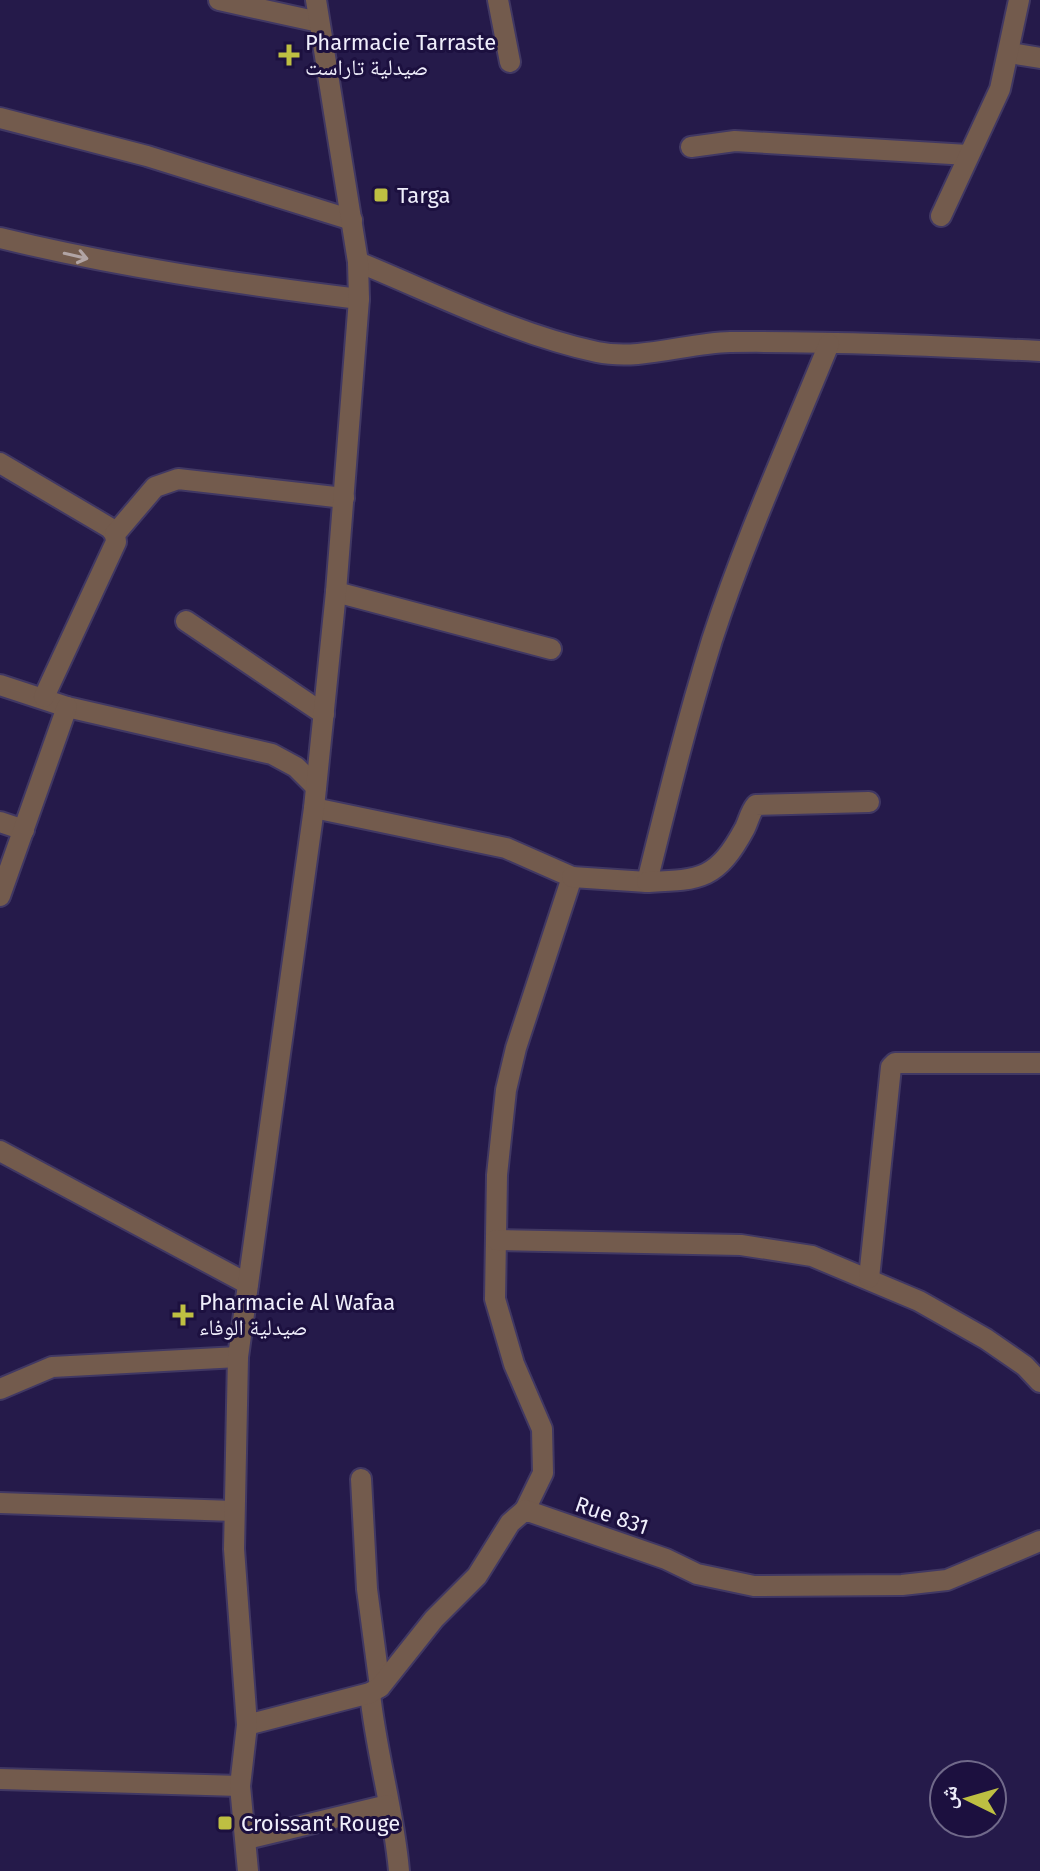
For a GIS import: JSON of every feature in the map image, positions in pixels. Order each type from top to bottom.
[{"type":"street","points":[[219,0],[319,22]]},
{"type":"street","points":[[248,1871],[240,1786],[247,1725],[234,1511],[238,1357],[315,797],[336,592],[359,299],[352,220],[316,0]]},
{"type":"street","points":[[498,0],[510,62]]},
{"type":"street","points":[[941,216],[1000,89],[1019,0]]},
{"type":"street","points":[[1010,53],[1040,58]]},
{"type":"street","points":[[0,118],[147,156],[352,220]]},
{"type":"street","points":[[691,147],[729,141],[968,155]]},
{"type":"street","points":[[0,238],[85,259],[185,277],[359,299]]},
{"type":"street","points":[[358,262],[507,324],[597,352],[637,354],[722,342],[1040,351]]},
{"type":"street","points":[[647,882],[684,733],[713,638],[761,509],[829,344]]},
{"type":"street","points":[[0,463],[110,528],[115,534],[116,542],[44,697]]},
{"type":"street","points":[[115,534],[155,487],[178,479],[344,498]]},
{"type":"street","points":[[336,592],[551,649]]},
{"type":"street","points":[[186,621],[324,714]]},
{"type":"street","points":[[0,685],[67,707],[272,754],[296,767],[315,797],[506,848],[572,877],[647,882],[695,881],[710,874],[745,828],[756,805],[869,802]]},
{"type":"street","points":[[0,896],[67,707]]},
{"type":"street","points":[[0,822],[24,830]]},
{"type":"street","points":[[247,1725],[375,1690],[434,1619],[477,1576],[510,1523],[525,1510],[543,1473],[542,1429],[505,1338],[495,1299],[497,1175],[506,1090],[516,1048],[572,877]]},
{"type":"street","points":[[869,1278],[891,1067],[895,1063],[1040,1063]]},
{"type":"street","points":[[0,1151],[248,1284]]},
{"type":"street","points":[[496,1240],[741,1245],[812,1256],[869,1278],[986,1339],[1025,1366],[1040,1382]]},
{"type":"street","points":[[0,1389],[52,1367],[238,1357]]},
{"type":"street","points":[[361,1479],[375,1690],[399,1871]]},
{"type":"street","points":[[0,1503],[234,1511]]},
{"type":"street","name":"Rue 831","points":[[525,1510],[666,1559],[697,1574],[754,1586],[902,1585],[947,1580],[1040,1541]]},
{"type":"street","points":[[0,1779],[240,1786]]},
{"type":"street","points":[[247,1839],[388,1805]]},
{"type":"place","name":"Pharmacie Tarraste صيدلية تاراست","points":[[289,55]]},
{"type":"place","name":"Targa","points":[[381,195]]},
{"type":"place","name":"Pharmacie Al Wafaa صيدلية الوفاء","points":[[183,1315]]},
{"type":"place","name":"Croissant Rouge","points":[[225,1823]]}]
